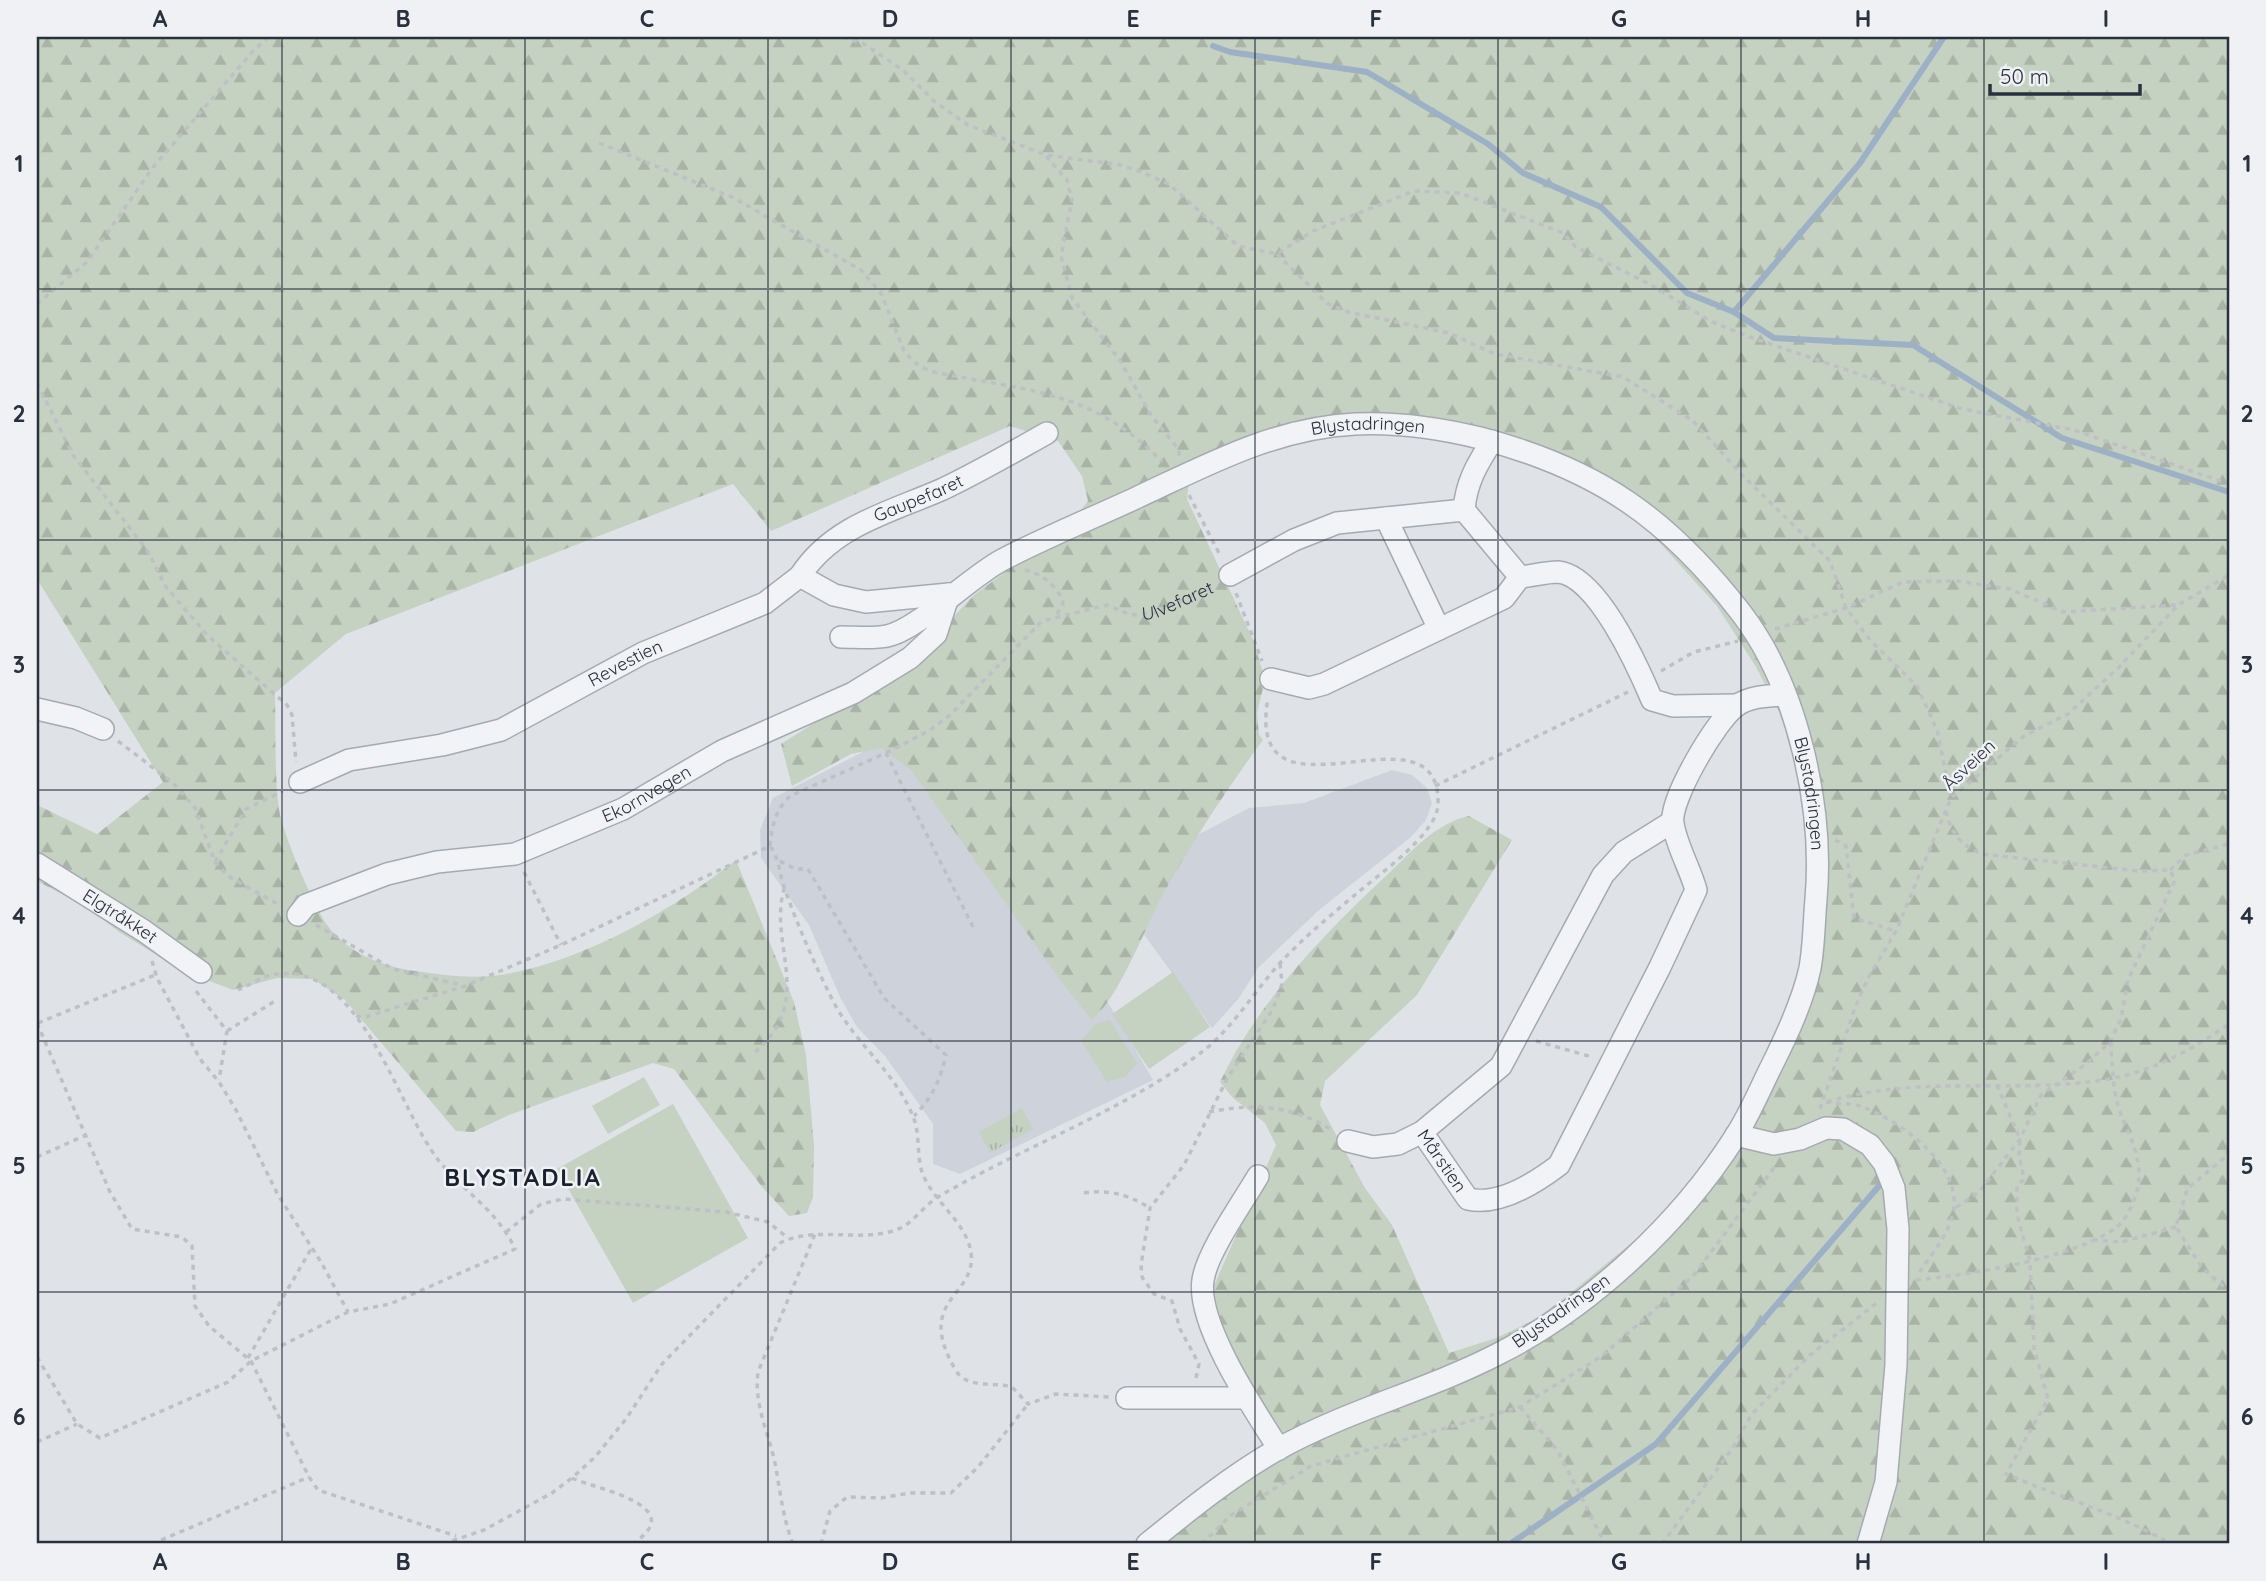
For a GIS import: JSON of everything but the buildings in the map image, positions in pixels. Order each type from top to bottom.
[{"type":"street","name":"Blystadringen","points":[[841,637],[891,636],[998,562],[1148,500],[1177,479],[1242,448],[1294,431],[1354,424],[1445,429],[1540,454],[1586,474],[1628,500],[1704,568],[1757,635],[1784,695],[1801,745],[1816,827],[1818,871],[1810,969],[1785,1039],[1736,1135],[1689,1199],[1603,1287],[1554,1321],[1500,1353],[1279,1448],[1221,1486],[1147,1544]]},
{"type":"street","name":"Gaupefaret","points":[[800,576],[813,556],[842,532],[946,487],[1047,433]]},
{"type":"street","points":[[1492,441],[1473,471],[1465,494],[1464,510],[1520,577]]},
{"type":"street","name":"Ulvefaret","points":[[1230,575],[1294,540],[1337,523],[1464,510]]},
{"type":"street","points":[[1386,518],[1439,629]]},
{"type":"street","points":[[1271,680],[1309,688],[1504,598],[1520,577],[1560,572],[1576,579],[1596,595],[1652,700],[1673,706],[1737,705],[1759,696],[1784,695]]},
{"type":"street","name":"Revestien","points":[[300,782],[349,760],[442,745],[501,730],[643,653],[765,603],[800,576]]},
{"type":"street","points":[[800,576],[834,595],[866,602],[949,594]]},
{"type":"street","name":"Ekornvegen","points":[[298,915],[306,905],[387,874],[437,862],[515,854],[623,809],[722,751],[853,693],[910,658],[936,634],[949,594]]},
{"type":"street","points":[[1672,822],[1674,807],[1715,727],[1737,705]]},
{"type":"street","points":[[37,709],[76,718],[103,729]]},
{"type":"street","name":"Mårstien","points":[[1672,822],[1696,890],[1559,1165],[1536,1182],[1483,1203],[1468,1199],[1422,1132],[1501,1066],[1520,1036],[1603,875],[1624,852],[1672,822]]},
{"type":"street","name":"Elgtråkket","points":[[37,864],[144,931],[199,982]]},
{"type":"street","points":[[1736,1135],[1774,1144],[1800,1139],[1826,1128],[1843,1129],[1870,1145],[1884,1163],[1894,1188],[1906,1284],[1886,1482],[1868,1544]]},
{"type":"street","points":[[1348,1141],[1373,1147],[1398,1143],[1422,1132]]},
{"type":"street","points":[[1258,1176],[1210,1260],[1203,1279],[1205,1308],[1246,1398],[1279,1448]]},
{"type":"street","points":[[1127,1398],[1246,1398]]},
{"type":"path","points":[[37,304],[87,262],[154,166],[254,50],[269,37]]},
{"type":"path","points":[[842,37],[864,44],[904,71],[934,102],[968,125],[1046,155],[1121,165],[1168,184],[1238,246],[1277,254],[1328,304],[1348,312],[1449,334],[1495,354],[1623,377],[1692,420],[1745,478],[1830,561],[1846,608],[1870,640],[1917,686],[1937,730],[1951,798]]},
{"type":"path","points":[[599,143],[732,197],[861,270],[881,293],[904,351],[914,362],[929,371],[1049,393],[1110,418],[1137,436],[1177,479]]},
{"type":"path","points":[[1046,155],[1067,180],[1072,200],[1060,256],[1072,298],[1121,362],[1151,415],[1179,450],[1177,479]]},
{"type":"path","points":[[1277,254],[1313,231],[1414,191],[1460,193],[1563,233],[1576,247],[1653,286],[1712,322],[1750,337],[1962,409],[2074,430],[2229,484]]},
{"type":"path","points":[[37,383],[73,455],[147,550],[166,587],[208,636],[287,705],[292,715],[292,741],[300,782],[246,809],[215,862]]},
{"type":"path","points":[[998,562],[1036,573],[1051,584],[1060,593],[1063,603],[1056,616]]},
{"type":"path","name":"Ulvefaret","points":[[770,846],[772,825],[779,808],[790,796],[930,730],[950,715],[1033,627],[1056,616],[1107,606],[1131,615],[1154,613],[1221,584],[1230,575]]},
{"type":"path","name":"Åsveien","points":[[1997,1085],[1934,1085],[1863,1090],[1825,1102],[1855,1008],[1867,980],[1896,931],[1951,798],[2024,736],[2068,714],[2118,668],[2178,605],[2229,575]]},
{"type":"path","points":[[1435,786],[1645,684],[1665,667],[1694,652],[1846,608],[1903,582],[1957,581],[2010,589],[2063,612],[2178,605]]},
{"type":"path","points":[[443,1544],[484,1530],[535,1503],[572,1478],[595,1457],[618,1429],[662,1364],[780,1242],[797,1234],[870,1234],[898,1229],[936,1198],[1131,1097],[1200,1054],[1224,1030],[1280,963],[1423,836],[1438,806],[1435,786],[1423,765],[1406,759],[1303,764],[1282,756],[1266,739],[1264,722],[1271,680]]},
{"type":"path","points":[[103,729],[173,783],[195,808],[215,862],[228,876],[393,969],[466,986]]},
{"type":"path","points":[[886,752],[975,931]]},
{"type":"path","points":[[1946,811],[1949,826],[1963,846],[1982,854],[2138,871],[2170,870],[2186,855],[2229,844]]},
{"type":"path","points":[[1816,827],[1846,846],[1854,918],[1896,931]]},
{"type":"path","points":[[356,1016],[365,1017],[466,986],[561,945],[770,846],[780,861],[784,887],[831,999],[850,1030],[884,1066],[914,1117],[922,1172],[936,1198],[960,1229],[971,1253],[967,1274],[943,1311],[940,1323],[940,1332],[954,1369],[973,1383],[1012,1387],[1028,1405]]},
{"type":"path","points":[[515,854],[561,945]]},
{"type":"path","points":[[780,861],[795,869],[808,869],[884,998],[946,1055],[939,1082],[929,1101],[914,1117]]},
{"type":"path","points":[[1954,1209],[1980,1191],[2020,1139],[2041,1095],[2086,1064],[2110,1042],[2121,1019],[2128,980],[2175,880],[2170,870]]},
{"type":"path","points":[[755,1052],[773,1033],[788,989],[789,971],[778,914],[784,887]]},
{"type":"path","points":[[144,931],[155,975],[200,1059],[219,1082],[278,1195],[348,1312]]},
{"type":"path","points":[[1172,1399],[1195,1379],[1199,1364],[1180,1329],[1172,1301],[1154,1294],[1142,1277],[1141,1265],[1150,1208],[1184,1165],[1228,1077],[1273,1009],[1282,984],[1280,963]]},
{"type":"path","points":[[238,990],[277,974],[309,977],[323,982],[339,995],[356,1016],[439,1161],[488,1209],[506,1232],[515,1250],[390,1304],[348,1312],[249,1359]]},
{"type":"path","points":[[155,975],[37,1023],[110,1192],[132,1230],[182,1237],[192,1246],[195,1306],[209,1326],[249,1359],[318,1490],[338,1499],[458,1537]]},
{"type":"path","points":[[199,982],[227,1031],[219,1082]]},
{"type":"path","points":[[227,1031],[275,1001]]},
{"type":"path","points":[[2171,1544],[2134,1523],[2062,1499],[2006,1474],[2048,1399],[2034,1348],[2030,1261],[2017,1215],[2017,1186],[2024,1179],[2019,1155],[2020,1139],[1997,1085],[2054,1086],[2115,1078],[2151,1068],[2229,1024]]},
{"type":"path","points":[[1520,1036],[1611,1062]]},
{"type":"path","points":[[1662,1544],[1732,1449],[1752,1414],[1810,1355],[1906,1284],[2030,1261],[2091,1240],[2119,1225],[2133,1202],[2140,1180],[2136,1148],[2118,1105],[2110,1042]]},
{"type":"path","points":[[1209,1112],[1244,1105],[1271,1107],[1298,1113],[1348,1141]]},
{"type":"path","points":[[37,1157],[85,1136]]},
{"type":"path","points":[[2229,1149],[2188,1189],[2176,1227],[2202,1268],[2229,1291]]},
{"type":"path","points":[[1084,1193],[1113,1192],[1134,1198],[1150,1208]]},
{"type":"path","points":[[506,1232],[541,1204],[563,1199],[726,1212],[768,1222],[788,1238]]},
{"type":"path","points":[[2091,1240],[2122,1242],[2176,1227]]},
{"type":"path","points":[[793,1544],[774,1459],[757,1408],[756,1390],[767,1349],[815,1234]]},
{"type":"path","points":[[37,1357],[77,1424],[100,1438],[228,1382],[249,1359],[311,1250]]},
{"type":"path","points":[[821,1544],[830,1511],[847,1497],[881,1498],[910,1493],[951,1493],[978,1467],[1001,1434],[1028,1405],[1039,1398],[1056,1394],[1127,1398]]},
{"type":"path","points":[[1520,1407],[1558,1451],[1605,1544]]},
{"type":"path","points":[[37,1442],[77,1424]]},
{"type":"path","points":[[152,1544],[309,1477]]},
{"type":"path","points":[[572,1478],[612,1491],[645,1509],[651,1518],[650,1527],[635,1544]]},
{"type":"shaded area","points":[[915,725],[1107,1001],[1153,1080],[960,1174],[933,1164],[933,1124],[885,1056],[857,1027],[841,999],[809,925],[761,858],[760,830],[773,798]]},
{"type":"shaded area","points":[[1392,770],[1412,775],[1427,788],[1432,803],[1426,820],[1411,837],[1319,910],[1258,968],[1239,998],[1212,1028],[1121,903],[1188,840],[1249,808],[1304,803]]},
{"type":"green space","points":[[37,37],[2229,37],[2229,1544],[1162,1544],[1269,1442],[1228,1358],[1212,1290],[1276,1145],[1265,1123],[1233,1098],[1220,1082],[1254,1023],[1294,970],[1415,847],[1435,831],[1469,816],[1512,840],[1417,995],[1325,1081],[1320,1105],[1365,1188],[1392,1225],[1449,1353],[1496,1338],[1532,1321],[1562,1300],[1657,1222],[1704,1165],[1767,1066],[1796,988],[1816,879],[1797,746],[1756,667],[1717,606],[1640,521],[1598,493],[1515,453],[1345,416],[1291,422],[1190,473],[1187,499],[1254,642],[1265,680],[1257,713],[1259,735],[1263,740],[1188,851],[1158,904],[1123,977],[1103,1009],[1092,1020],[1063,984],[911,770],[881,748],[851,754],[792,786],[781,744],[830,713],[943,628],[974,595],[1069,525],[1088,501],[1082,476],[1058,441],[1010,426],[771,531],[733,484],[346,634],[275,693],[277,795],[281,820],[292,851],[328,926],[345,944],[379,962],[415,971],[468,977],[531,969],[593,947],[624,932],[684,897],[736,860],[794,1002],[806,1055],[814,1145],[813,1197],[807,1213],[789,1216],[762,1187],[674,1069],[653,1063],[509,1115],[473,1132],[456,1131],[345,1000],[313,979],[277,978],[233,990],[181,970],[119,932],[87,907],[37,881],[37,805],[97,834],[163,782],[37,579]]},
{"type":"green space","points":[[1173,972],[1210,1027],[1149,1069],[1112,1014]]},
{"type":"green space","points":[[1110,1020],[1137,1063],[1125,1077],[1107,1082],[1081,1041],[1095,1024]]},
{"type":"green space","points":[[644,1077],[660,1105],[608,1134],[592,1106]]},
{"type":"green space","points":[[673,1104],[748,1238],[633,1303],[557,1169]]},
{"type":"green space","points":[[1022,1108],[1033,1129],[990,1153],[979,1132]]},
{"type":"waterway","points":[[1734,312],[1860,163],[1944,37]]},
{"type":"waterway","points":[[1213,46],[1230,52],[1367,72],[1488,144],[1523,173],[1601,207],[1687,293],[1734,312],[1774,338],[1913,345],[2062,438],[2229,492]]},
{"type":"waterway","points":[[1510,1544],[1656,1444],[1885,1179]]},
{"type":"district","name":"BLYSTADLIA","points":[[523,1178]]}]
